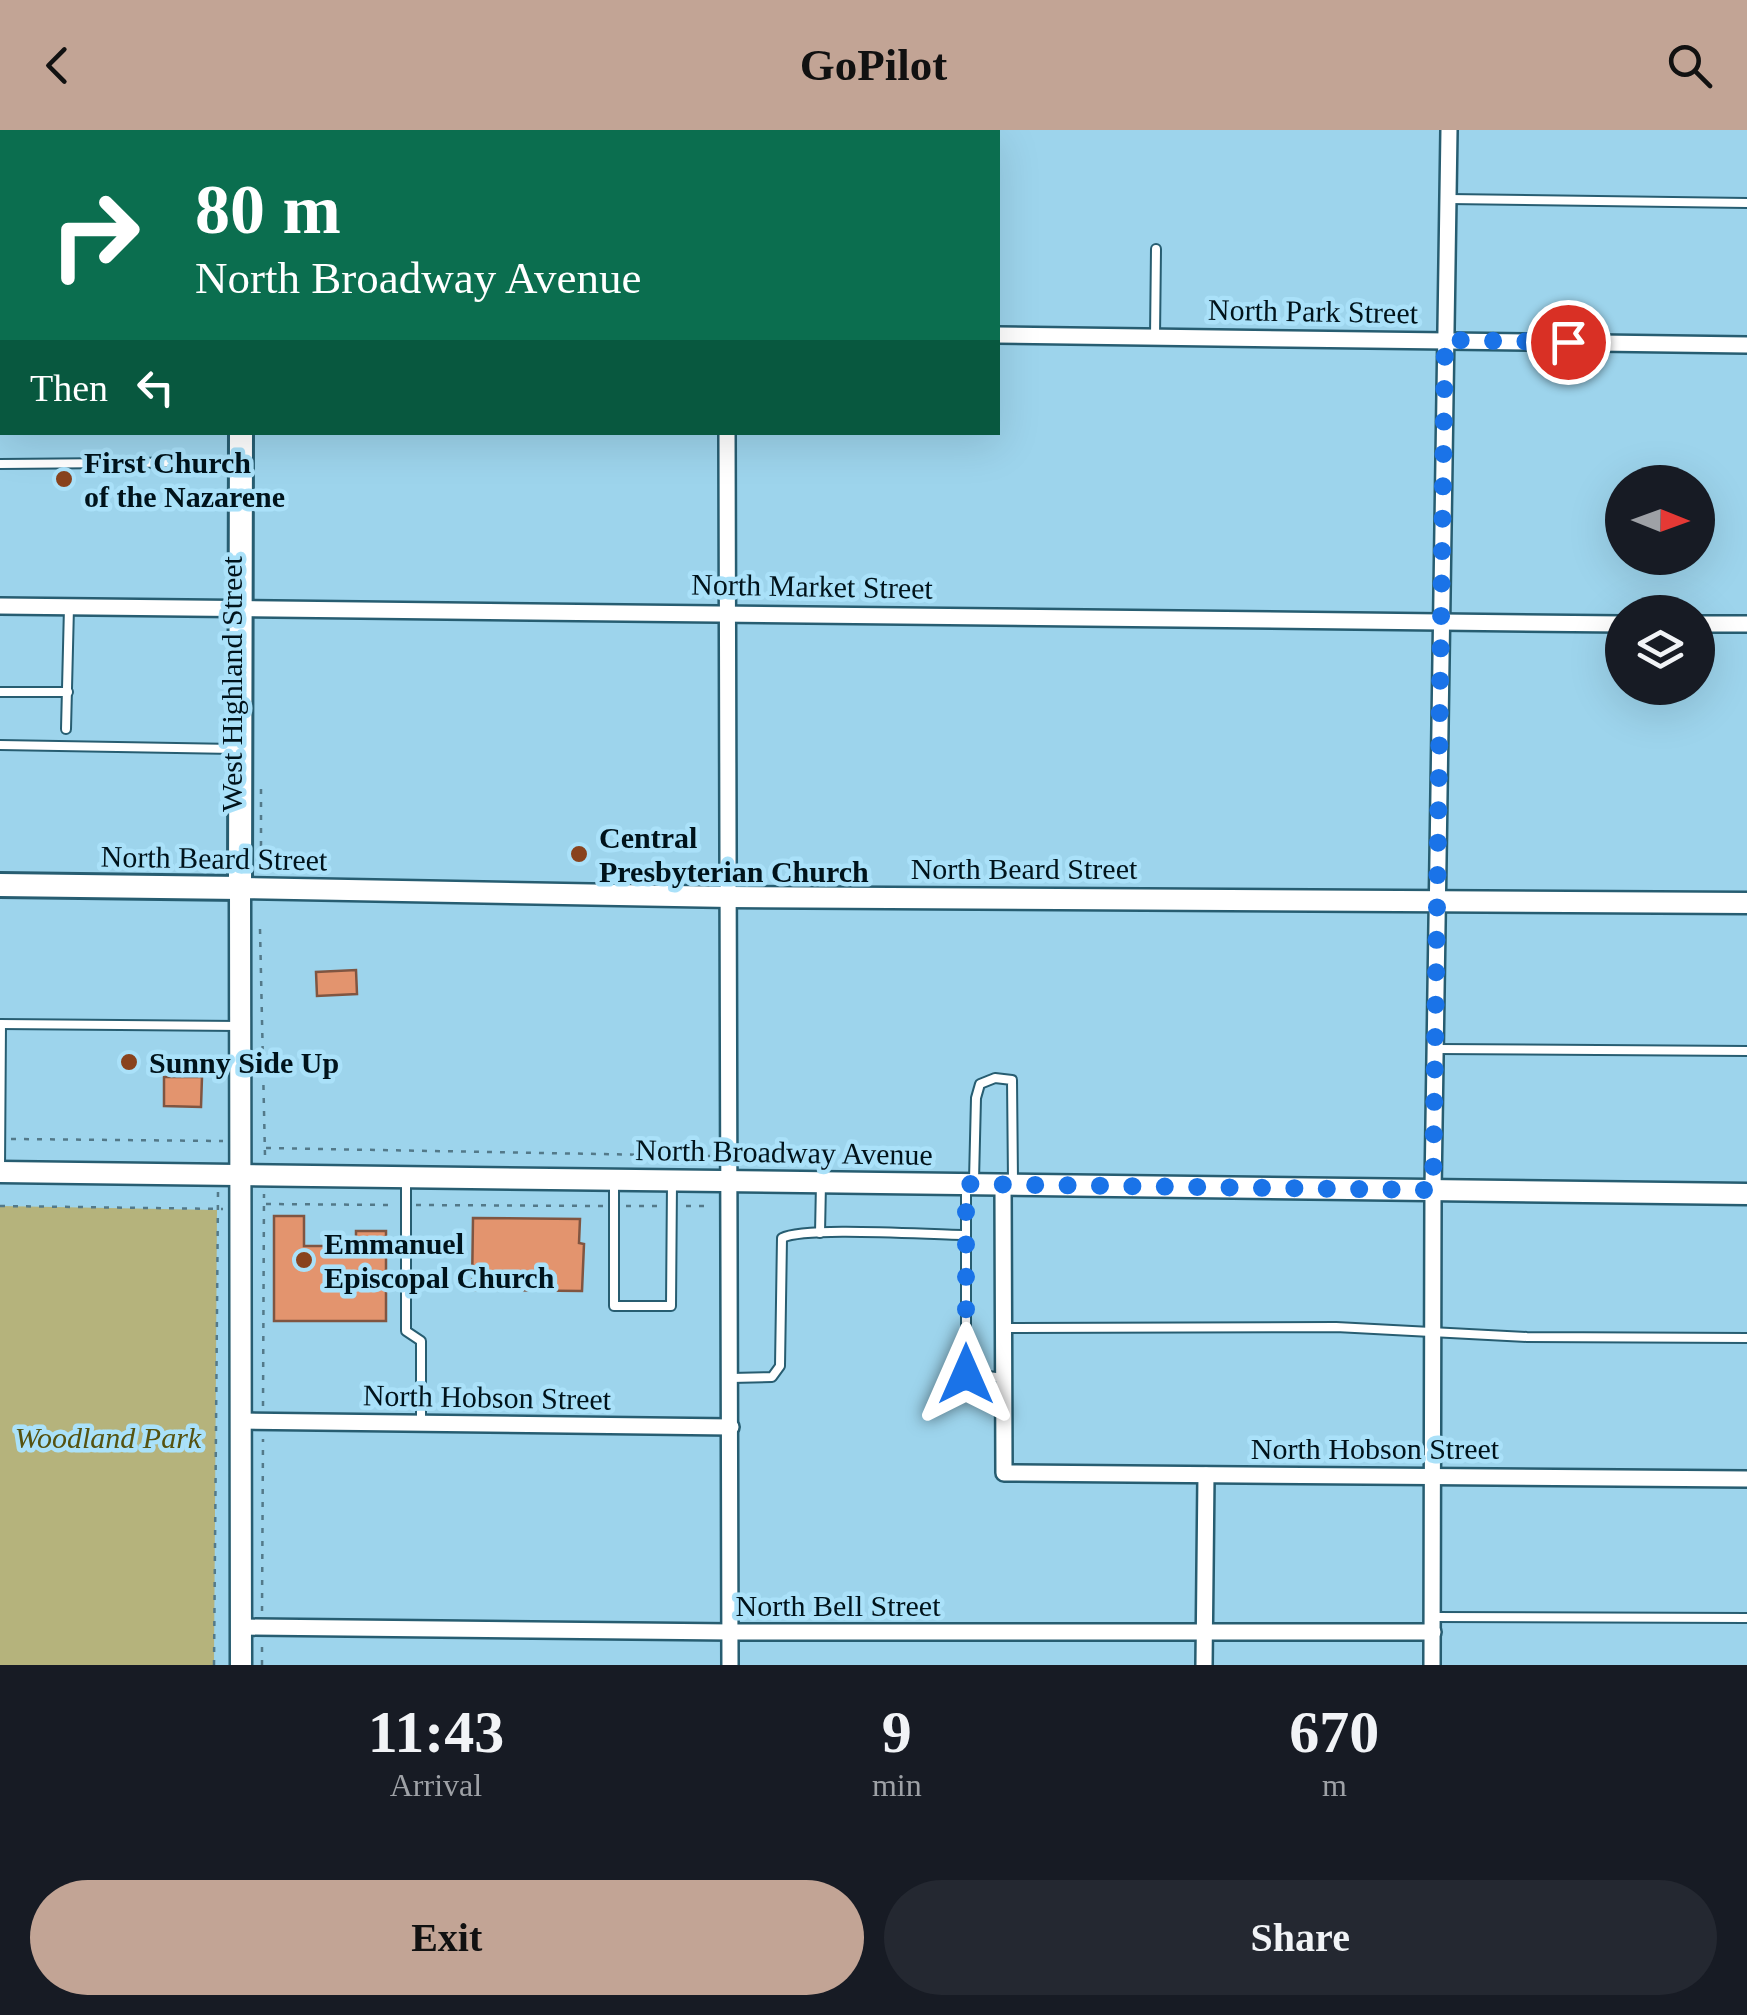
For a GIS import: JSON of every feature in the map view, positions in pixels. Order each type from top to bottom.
[{"type":"main road","name":"West Highland Street","points":[[241,435],[240,750],[251,888]]},
{"type":"main road","name":"North Beard Street","points":[[0,885],[251,888]]},
{"type":"street","points":[[1432,1665],[1433,1190],[1450,130]]},
{"type":"street","name":"North Park Street","points":[[1000,335],[1747,345]]},
{"type":"street","points":[[727,435],[730,1665]]},
{"type":"street","name":"North Market Street","points":[[0,606],[1605,624]]},
{"type":"street","points":[[1715,624],[1747,624]]},
{"type":"street","name":"North Beard Street","points":[[251,888],[730,896],[1747,903]]},
{"type":"street","name":"West Highland Street","points":[[242,1665],[240,1208],[230,1175],[240,1143],[240,1026],[251,888]]},
{"type":"street","name":"North Broadway Avenue","points":[[0,1172],[1747,1194]]},
{"type":"street","points":[[1003,1378],[1008,1185]]},
{"type":"street","name":"North Hobson Street","points":[[1003,1378],[1004,1473],[1747,1479]]},
{"type":"street","name":"North Hobson Street","points":[[242,1421],[731,1427]]},
{"type":"street","points":[[1204,1665],[1206,1475]]},
{"type":"street","name":"North Bell Street","points":[[242,1628],[1205,1633],[1433,1624]]},
{"type":"lane","points":[[1448,199],[1747,203]]},
{"type":"lane","points":[[1155,337],[1156,249]]},
{"type":"lane","points":[[0,464],[241,462]]},
{"type":"lane","points":[[66,729],[69,607]]},
{"type":"lane","points":[[0,692],[68,692]]},
{"type":"lane","points":[[0,746],[240,750]]},
{"type":"lane","points":[[0,1172],[0,1024],[240,1026]]},
{"type":"lane","points":[[1435,1048],[1747,1051]]},
{"type":"lane","points":[[1003,1378],[966,1374],[966,1235],[976,1098],[980,1084],[995,1078],[1012,1080],[1008,1185]]},
{"type":"lane","points":[[406,1177],[406,1331],[422,1341],[421,1423]]},
{"type":"lane","points":[[614,1180],[614,1306],[671,1306],[672,1181]]},
{"type":"lane","points":[[820,1233],[821,1182]]},
{"type":"lane","points":[[731,1378],[772,1377],[780,1366],[782,1238],[788,1234],[966,1235]]},
{"type":"lane","points":[[1004,1328],[1336,1327],[1432,1334],[1747,1338]]},
{"type":"lane","points":[[1433,1624],[1747,1618]]},
{"type":"path","name":"West Highland Street","points":[[251,888],[261,788]]},
{"type":"path","points":[[260,930],[264,1176]]},
{"type":"path","points":[[0,1139],[710,1156]]},
{"type":"path","points":[[214,1665],[217,1210],[230,1175]]},
{"type":"path","points":[[0,1206],[217,1210],[264,1204],[710,1206]]},
{"type":"green space","name":"Woodland Park","points":[[0,1206],[217,1210],[214,1665],[0,1665]]},
{"type":"building","points":[[356,970],[357,994],[317,996],[316,972]]},
{"type":"building","points":[[164,1077],[202,1077],[201,1107],[164,1106]]},
{"type":"building","name":"Emmanuel Episcopal Church","points":[[274,1216],[304,1216],[304,1246],[356,1246],[356,1231],[386,1231],[386,1321],[274,1321]]},
{"type":"building","points":[[473,1218],[580,1219],[579,1243],[584,1244],[582,1291],[472,1290]]},
{"type":"place","name":"First Church of the Nazarene","points":[[64,479]]},
{"type":"place","name":"Central Presbyterian Church","points":[[579,854]]},
{"type":"place","name":"Sunny Side Up","points":[[129,1062]]},
{"type":"place","name":"Emmanuel Episcopal Church","points":[[304,1260]]},
{"type":"route","points":[[966,1374],[966,1184],[1433,1190],[1445,340],[1568,342]]}]
